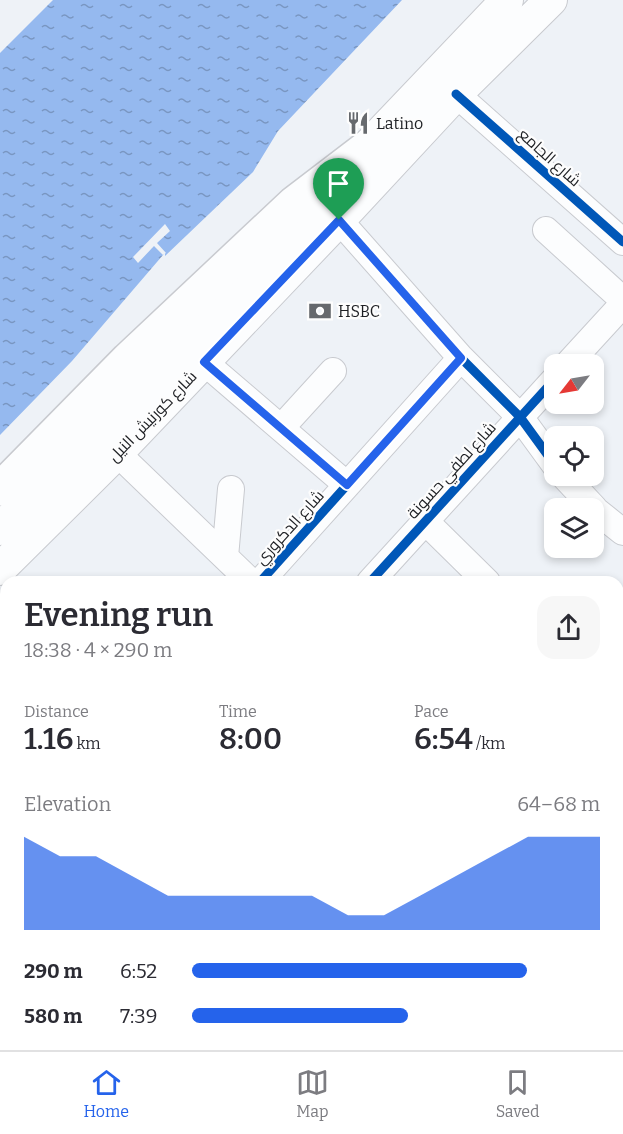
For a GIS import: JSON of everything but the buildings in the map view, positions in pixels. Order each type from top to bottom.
[{"type":"highway","points":[[0,489],[128,359],[294,203],[366,148]]},
{"type":"main road","name":"شارع كورنيش النيل","points":[[0,529],[100,430],[322,201],[366,148],[507,0]]},
{"type":"main road","name":"شارع كورنيش النيل","points":[[0,569],[117,453],[456,94],[551,0]]},
{"type":"street","name":"شارع الجامع","points":[[456,94],[623,242]]},
{"type":"street","points":[[339,220],[461,358],[519,417],[544,450]]},
{"type":"street","points":[[546,230],[621,310],[578,354]]},
{"type":"street","name":"شارع الدكروري","points":[[242,575],[347,485],[461,358]]},
{"type":"street","points":[[204,362],[347,485]]},
{"type":"street","points":[[281,428],[333,371]]},
{"type":"street","name":"شارع لطفي حسونة","points":[[376,576],[544,391]]},
{"type":"street","points":[[117,453],[242,575]]},
{"type":"street","points":[[573,486],[584,498]]},
{"type":"street","points":[[231,489],[242,575]]},
{"type":"street","points":[[604,517],[623,532]]},
{"type":"street","points":[[426,521],[481,576]]},
{"type":"water","points":[[53,0],[402,0],[278,131],[253,172],[165,256],[165,253],[163,255],[72,361],[0,435],[0,53]]},
{"type":"pier","points":[[165,224],[170,231],[157,243],[166,253],[163,255],[154,246],[138,263],[133,257]]},
{"type":"cycle path","points":[[456,94],[623,242]]},
{"type":"cycle path","points":[[339,220],[461,358],[520,417],[544,450]]},
{"type":"cycle path","points":[[265,576],[461,358]]},
{"type":"cycle path","points":[[375,576],[544,391]]},
{"type":"place","name":"Latino","points":[[358,123]]},
{"type":"place","name":"HSBC","points":[[320,311]]},
{"type":"route","points":[[339,220],[461,358],[347,485],[204,362],[339,220]]}]
